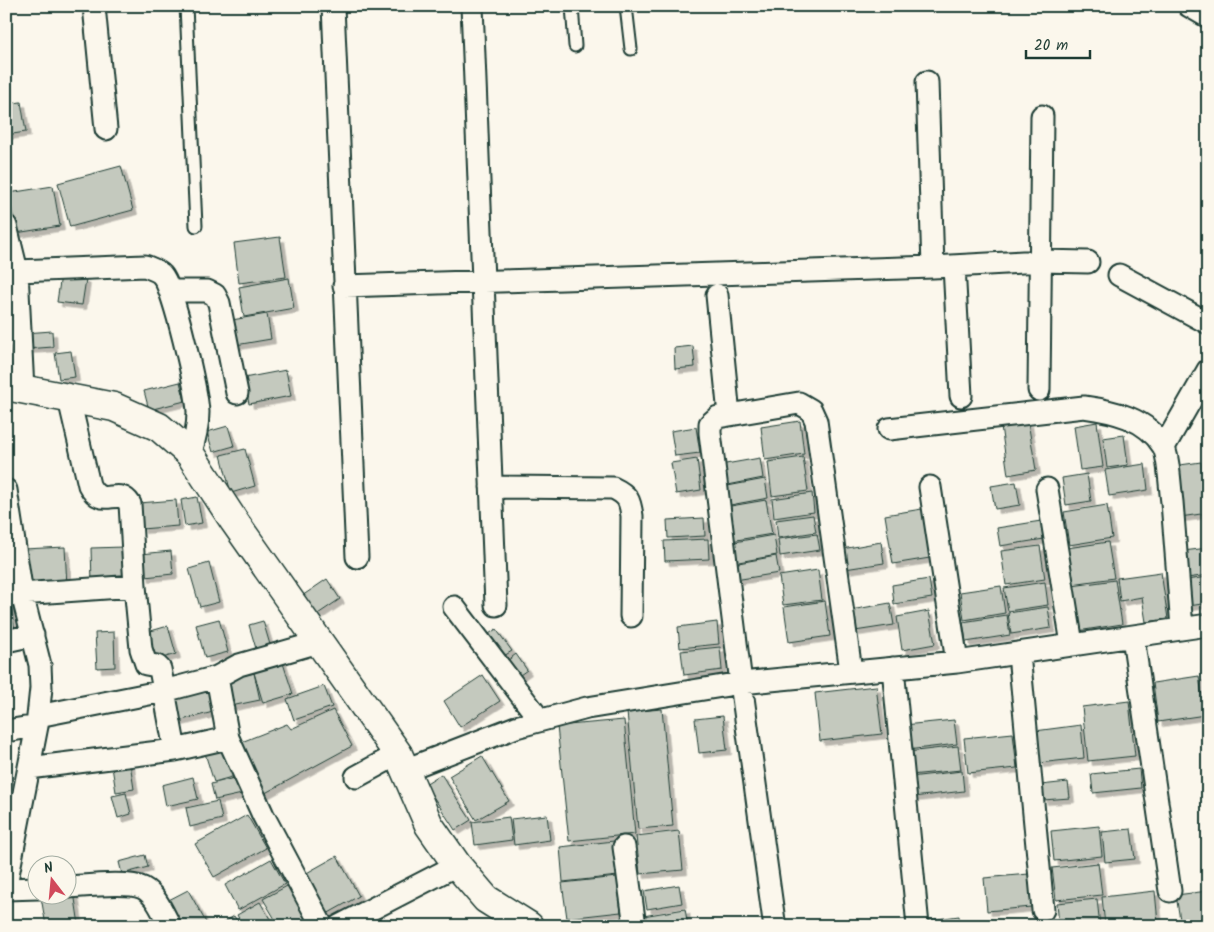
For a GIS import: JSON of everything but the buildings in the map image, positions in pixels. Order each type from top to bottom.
[{"type":"street","points":[[94,6],[106,128]]},
{"type":"street","points":[[333,6],[357,557]]},
{"type":"street","points":[[472,6],[496,605]]},
{"type":"street","points":[[1189,6],[1208,17]]},
{"type":"street","points":[[927,82],[944,266],[961,396]]},
{"type":"street","points":[[1038,390],[1042,116]]},
{"type":"street","points":[[6,226],[17,272],[15,388],[114,407],[159,427],[190,454],[234,521],[402,762],[429,824],[457,865],[486,899],[529,926]]},
{"type":"street","points":[[344,286],[944,266],[1040,261],[1088,262]]},
{"type":"street","points":[[17,272],[145,266],[162,274],[171,291],[198,410],[197,432],[190,454]]},
{"type":"street","points":[[1119,275],[1208,323]]},
{"type":"street","points":[[171,291],[207,291],[215,295],[219,303],[237,393]]},
{"type":"street","points":[[717,295],[729,415]]},
{"type":"street","points":[[1164,447],[1208,370]]},
{"type":"street","points":[[69,399],[92,492],[97,497],[103,498],[122,496],[130,504],[141,648],[146,664],[157,666],[160,669],[175,750]]},
{"type":"street","points":[[774,921],[741,683],[710,433],[710,424],[718,416],[799,403],[812,410],[816,422],[851,671]]},
{"type":"street","points":[[888,428],[1084,407],[1104,410],[1132,418],[1148,429],[1164,447],[1169,476],[1182,628]]},
{"type":"street","points":[[491,487],[613,488],[624,494],[630,503],[632,516],[631,616]]},
{"type":"street","points":[[930,487],[957,662]]},
{"type":"street","points":[[1047,489],[1072,644]]},
{"type":"street","points":[[6,490],[14,595],[33,636],[40,665],[41,688],[38,721],[6,885]]},
{"type":"street","points":[[14,595],[135,586]]},
{"type":"street","points":[[454,607],[540,720]]},
{"type":"street","points":[[356,777],[516,727],[587,708],[741,683],[957,662],[1208,625]]},
{"type":"street","points":[[6,641],[33,636]]},
{"type":"street","points":[[1133,636],[1170,892]]},
{"type":"street","points":[[6,731],[38,721],[217,677],[239,665],[320,642]]},
{"type":"street","points":[[1019,654],[1043,910]]},
{"type":"street","points":[[892,668],[918,926]]},
{"type":"street","points":[[217,677],[228,738],[263,815],[322,926]]},
{"type":"street","points":[[29,768],[175,750],[228,738]]},
{"type":"street","points":[[624,847],[635,926]]},
{"type":"street","points":[[339,926],[457,865]]},
{"type":"street","points":[[78,887],[133,885],[144,888],[157,901],[170,926]]},
{"type":"street","points":[[6,889],[28,888]]},
{"type":"lane","points":[[186,6],[196,226]]},
{"type":"lane","points":[[572,6],[575,46]]},
{"type":"lane","points":[[626,6],[631,49]]}]
